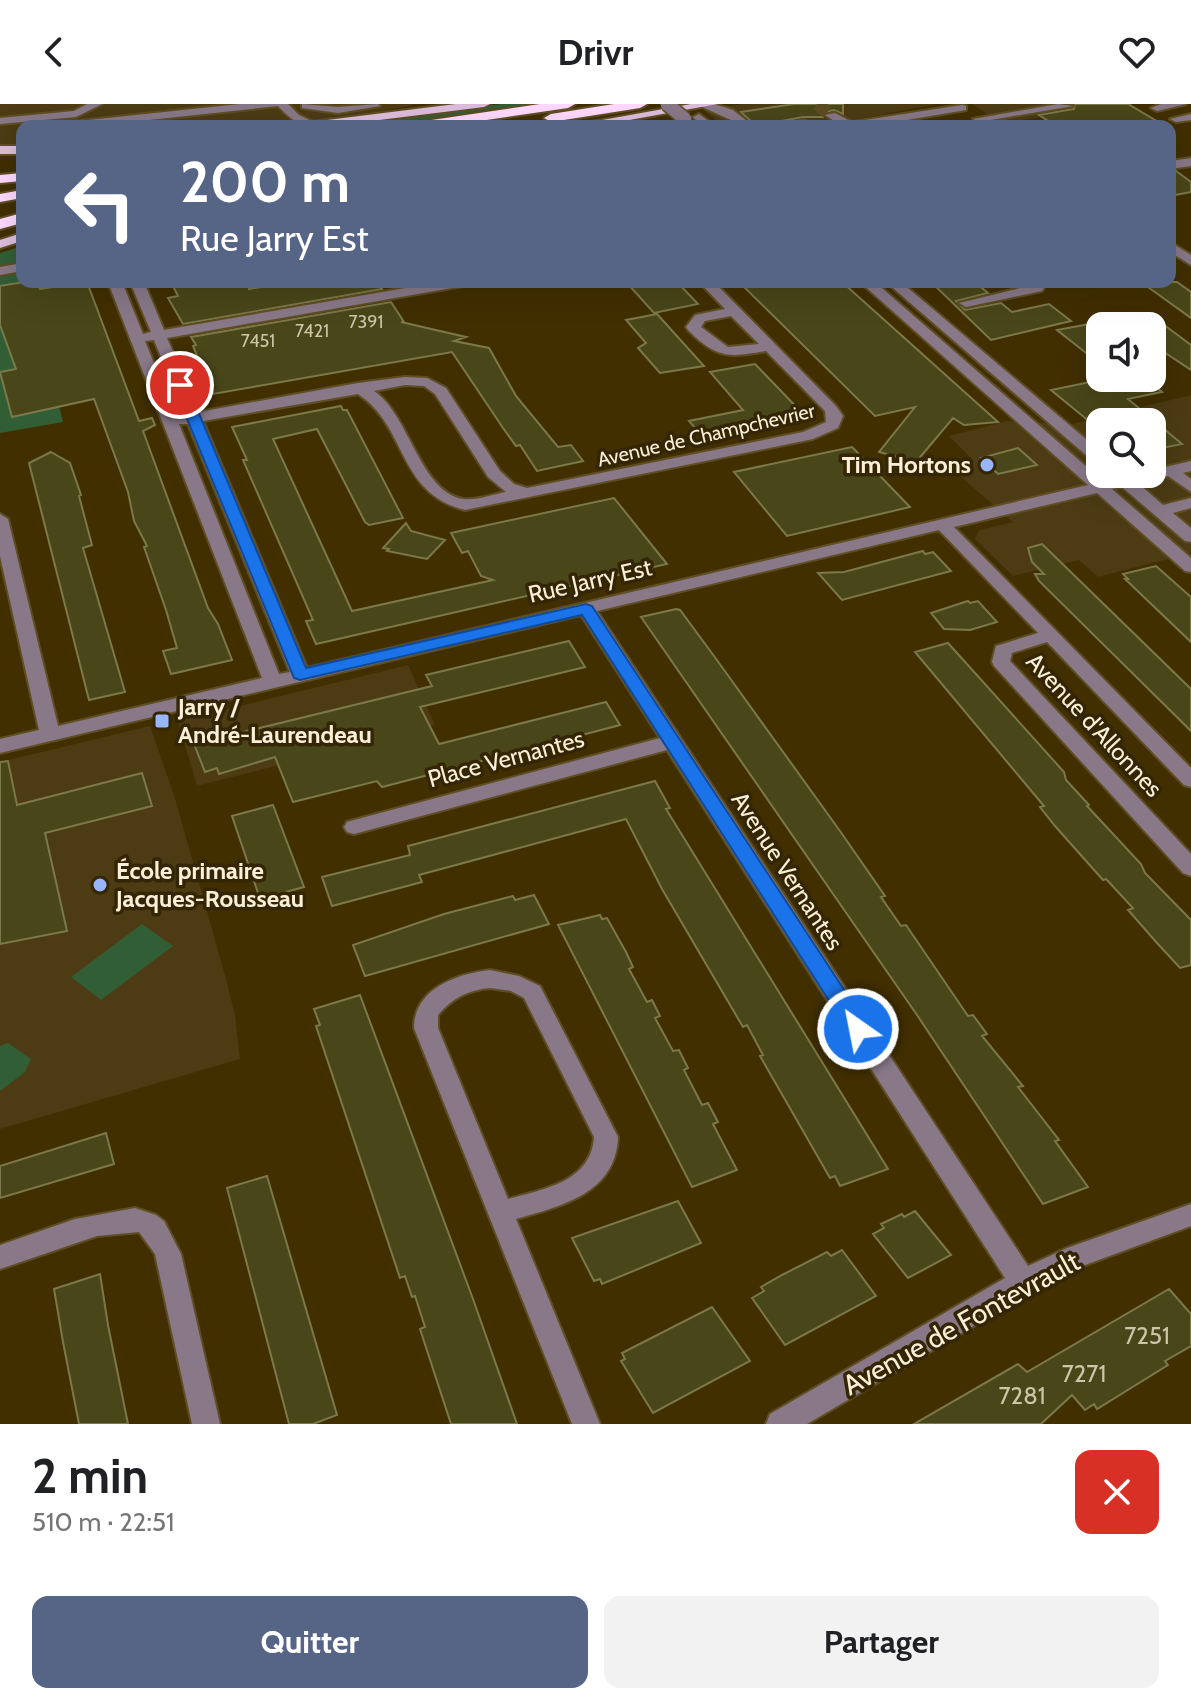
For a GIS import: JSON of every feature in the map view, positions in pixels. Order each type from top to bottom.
[{"type":"highway","points":[[459,120],[568,104]]},
{"type":"highway","points":[[537,120],[639,104]]},
{"type":"main road","points":[[406,113],[426,104]]},
{"type":"main road","points":[[342,120],[484,104]]},
{"type":"main road","points":[[612,120],[712,104]]},
{"type":"street","points":[[0,121],[76,114],[96,104]]},
{"type":"street","points":[[107,120],[129,104]]},
{"type":"street","points":[[154,120],[274,104],[338,110],[374,106],[372,104]]},
{"type":"street","points":[[282,104],[301,120]]},
{"type":"street","points":[[667,104],[691,120]]},
{"type":"street","points":[[1005,104],[1018,113]]},
{"type":"street","points":[[992,120],[1067,106],[1065,104]]},
{"type":"street","points":[[1157,108],[1180,104]]},
{"type":"street","points":[[302,120],[296,114],[304,105]]},
{"type":"street","points":[[705,105],[729,112],[739,120]]},
{"type":"street","points":[[883,120],[960,106],[982,120]]},
{"type":"street","points":[[831,115],[840,120]]},
{"type":"street","points":[[1176,119],[1191,117]]},
{"type":"street","points":[[117,288],[272,681]]},
{"type":"street","points":[[139,288],[300,674]]},
{"type":"street","points":[[136,339],[429,288]]},
{"type":"street","name":"Avenue de Champchevrier","points":[[358,387],[377,399],[435,493],[453,504],[478,505],[532,494],[807,436],[833,425],[835,416],[831,409],[712,288]]},
{"type":"street","points":[[874,288],[1086,474]]},
{"type":"street","points":[[900,288],[1086,447]]},
{"type":"street","points":[[966,303],[1037,288]]},
{"type":"street","points":[[734,311],[700,318],[693,327],[712,348],[720,351],[731,353],[769,346]]},
{"type":"street","points":[[171,422],[358,387],[416,380],[436,385],[500,481],[532,494]]},
{"type":"street","name":"Rue Jarry Est","points":[[1166,472],[1191,466]]},
{"type":"street","points":[[1171,471],[1191,487]]},
{"type":"street","name":"Rue Jarry Est","points":[[0,746],[1097,488]]},
{"type":"street","points":[[1102,488],[1191,567]]},
{"type":"street","points":[[1133,488],[1191,537]]},
{"type":"street","points":[[1160,511],[1191,503]]},
{"type":"street","points":[[0,519],[50,735]]},
{"type":"street","name":"Avenue d'Allonnes","points":[[942,524],[1191,780]]},
{"type":"street","name":"Avenue Vernantes","points":[[586,609],[1023,1282]]},
{"type":"street","name":"Avenue d'Allonnes","points":[[1051,635],[1011,645],[1003,650],[1001,662],[1191,868]]},
{"type":"street","name":"Place Vernantes","points":[[354,827],[671,742]]},
{"type":"street","points":[[502,1212],[585,1181],[599,1168],[608,1152],[606,1137],[532,992],[520,983],[488,979],[457,986],[441,996],[426,1013],[425,1020],[586,1424]]},
{"type":"street","name":"Avenue de Fontevrault","points":[[780,1424],[1023,1282],[1076,1256],[1191,1215]]},
{"type":"street","points":[[0,1257],[114,1220],[145,1222],[160,1235],[168,1254],[206,1424]]},
{"type":"shaded area","points":[[0,104],[418,104],[313,120],[16,120],[16,145],[0,144]]},
{"type":"shaded area","points":[[743,104],[937,104],[853,120],[716,120],[704,110]]},
{"type":"shaded area","points":[[972,104],[1133,104],[1022,120],[996,120]]},
{"type":"shaded area","points":[[1191,395],[1191,553],[1098,577],[1079,560],[1013,576],[975,539],[979,530],[1013,522],[946,464],[971,458],[949,436],[1007,421],[1072,424],[1086,421],[1086,488],[1166,488],[1166,408],[1138,408]]},
{"type":"shaded area","points":[[408,665],[435,725],[197,786],[178,721]]},
{"type":"shaded area","name":"École primaire Jacques-Rousseau","points":[[150,726],[174,795],[225,975],[235,1015],[240,1059],[0,1129],[0,762]]},
{"type":"green space","points":[[501,104],[530,104],[418,120],[380,120]]},
{"type":"green space","points":[[16,248],[16,288],[45,288],[40,289],[80,402],[59,406],[63,422],[0,433],[0,253]]},
{"type":"green space","points":[[142,924],[173,946],[101,1000],[71,977]]},
{"type":"green space","points":[[8,1043],[31,1059],[25,1072],[0,1091],[0,1046]]},
{"type":"building","points":[[794,104],[843,104],[843,114],[834,110],[824,112],[823,117],[787,120],[750,120],[741,112]]},
{"type":"building","points":[[1075,104],[1128,104],[1155,120],[1047,120],[1039,115],[1074,109]]},
{"type":"building","points":[[1176,171],[1191,182],[1191,192],[1176,195]]},
{"type":"building","points":[[1177,282],[1191,292],[1191,318],[1149,288],[1176,288]]},
{"type":"building","points":[[16,283],[16,288],[89,288],[139,421],[152,418],[155,425],[143,431],[208,608],[232,660],[171,674],[163,651],[177,648],[144,547],[147,546],[134,521],[128,492],[94,399],[12,417],[0,372],[16,369],[0,325],[0,286]]},
{"type":"building","points":[[174,288],[382,289],[183,324],[168,298],[178,296]]},
{"type":"building","points":[[631,288],[683,288],[698,304],[654,313]]},
{"type":"building","points":[[745,288],[849,288],[998,422],[964,425],[953,418],[916,462],[879,452],[915,407],[875,416]]},
{"type":"building","points":[[937,288],[982,288],[988,293],[956,301],[965,310],[1001,303],[1012,312],[1049,304],[1071,321],[991,340]]},
{"type":"building","points":[[391,302],[404,322],[401,322],[466,337],[454,341],[489,348],[516,396],[558,447],[571,445],[583,461],[537,471],[520,445],[516,446],[503,428],[452,352],[213,394],[191,337]]},
{"type":"building","points":[[657,314],[704,366],[660,373],[638,348],[646,343],[626,320]]},
{"type":"building","points":[[1086,325],[1086,353],[1057,330]]},
{"type":"building","points":[[1166,326],[1191,345],[1191,370],[1166,353]]},
{"type":"building","points":[[755,364],[804,415],[703,437],[689,421],[743,410],[710,372]]},
{"type":"building","points":[[1086,383],[1086,392],[1162,392],[1128,399],[1139,408],[1086,408],[1086,419],[1051,390]]},
{"type":"building","points":[[341,406],[347,410],[403,518],[369,525],[365,522],[317,429],[273,439],[352,611],[493,580],[481,576],[468,551],[462,553],[451,533],[614,498],[667,564],[316,644],[306,621],[313,620],[243,460],[247,460],[232,427]]},
{"type":"building","points":[[1166,431],[1182,444],[1166,447]]},
{"type":"building","points":[[852,447],[910,507],[787,536],[734,472]]},
{"type":"building","points":[[1018,448],[1037,465],[998,474],[981,458]]},
{"type":"building","points":[[51,452],[70,463],[81,495],[92,545],[83,548],[125,692],[89,700],[29,463]]},
{"type":"building","points":[[406,523],[411,531],[445,540],[427,559],[383,548]]},
{"type":"building","points":[[1042,544],[1191,689],[1191,731],[1039,581],[1035,574],[1044,574],[1032,562],[1028,548]]},
{"type":"building","points":[[923,551],[925,554],[933,552],[951,571],[842,600],[818,573],[844,572]]},
{"type":"building","points":[[1156,566],[1191,597],[1191,642],[1123,574]]},
{"type":"building","points":[[968,601],[978,601],[997,622],[970,630],[944,629],[931,613]]},
{"type":"building","points":[[680,610],[714,656],[840,831],[885,896],[881,897],[901,926],[906,925],[968,1016],[973,1015],[987,1034],[982,1036],[1023,1086],[1018,1087],[1059,1140],[1055,1141],[1088,1187],[1043,1204],[917,1015],[641,617]]},
{"type":"building","points":[[569,641],[585,667],[420,707],[439,744],[606,702],[620,725],[382,787],[377,781],[293,802],[275,757],[219,774],[217,768],[205,772],[194,744],[432,686],[426,675]]},
{"type":"building","points":[[948,643],[1064,772],[1066,780],[1141,864],[1145,873],[1191,920],[1191,965],[1180,968],[1157,943],[1128,910],[1133,908],[1106,879],[1103,880],[1055,826],[1040,807],[1044,806],[915,652]]},
{"type":"building","points":[[8,761],[17,805],[142,773],[152,806],[45,833],[67,931],[0,944],[0,762]]},
{"type":"building","points":[[655,781],[670,808],[666,809],[888,1169],[840,1186],[835,1176],[830,1178],[760,1056],[763,1055],[747,1025],[743,1027],[662,889],[626,819],[419,875],[422,882],[332,906],[322,877],[410,855],[408,846]]},
{"type":"building","points":[[273,805],[304,887],[260,899],[232,816]]},
{"type":"building","points":[[534,895],[549,924],[365,976],[353,945],[444,914],[513,896],[515,900]]},
{"type":"building","points":[[600,915],[602,919],[607,918],[626,952],[633,967],[629,969],[647,1002],[652,1000],[660,1016],[655,1018],[673,1051],[679,1050],[688,1068],[684,1070],[702,1105],[708,1103],[718,1122],[713,1124],[737,1170],[692,1187],[558,925]]},
{"type":"building","points":[[360,995],[517,1424],[451,1424],[420,1329],[425,1327],[415,1296],[412,1297],[405,1276],[400,1278],[316,1026],[320,1025],[314,1009]]},
{"type":"building","points":[[106,1133],[114,1164],[0,1198],[0,1166]]},
{"type":"building","points":[[267,1176],[337,1415],[313,1424],[289,1424],[227,1188]]},
{"type":"building","points":[[678,1201],[701,1243],[602,1284],[600,1279],[594,1281],[572,1238]]},
{"type":"building","points":[[915,1211],[951,1255],[908,1278],[873,1234],[884,1228],[881,1224]]},
{"type":"building","points":[[842,1250],[876,1296],[785,1345],[752,1298],[764,1291],[761,1287],[782,1275],[827,1252],[831,1256]]},
{"type":"building","points":[[100,1274],[128,1424],[79,1424],[63,1342],[54,1289]]},
{"type":"building","points":[[1169,1289],[1191,1314],[1191,1346],[1165,1361],[1168,1365],[1097,1409],[1094,1404],[1085,1410],[1072,1395],[1041,1424],[914,1424],[1018,1364],[1027,1372]]},
{"type":"building","points":[[712,1307],[750,1361],[653,1413],[621,1361],[625,1359],[622,1353]]},
{"type":"tunnel","points":[[817,104],[831,115]]},
{"type":"place","name":"Tim Hortons","points":[[987,465]]},
{"type":"place","name":"Jarry / André-Laurendeau","points":[[162,721]]},
{"type":"place","name":"École primaire Jacques-Rousseau","points":[[100,885]]},
{"type":"route","points":[[180,385],[300,674],[586,609],[858,1029]]}]
